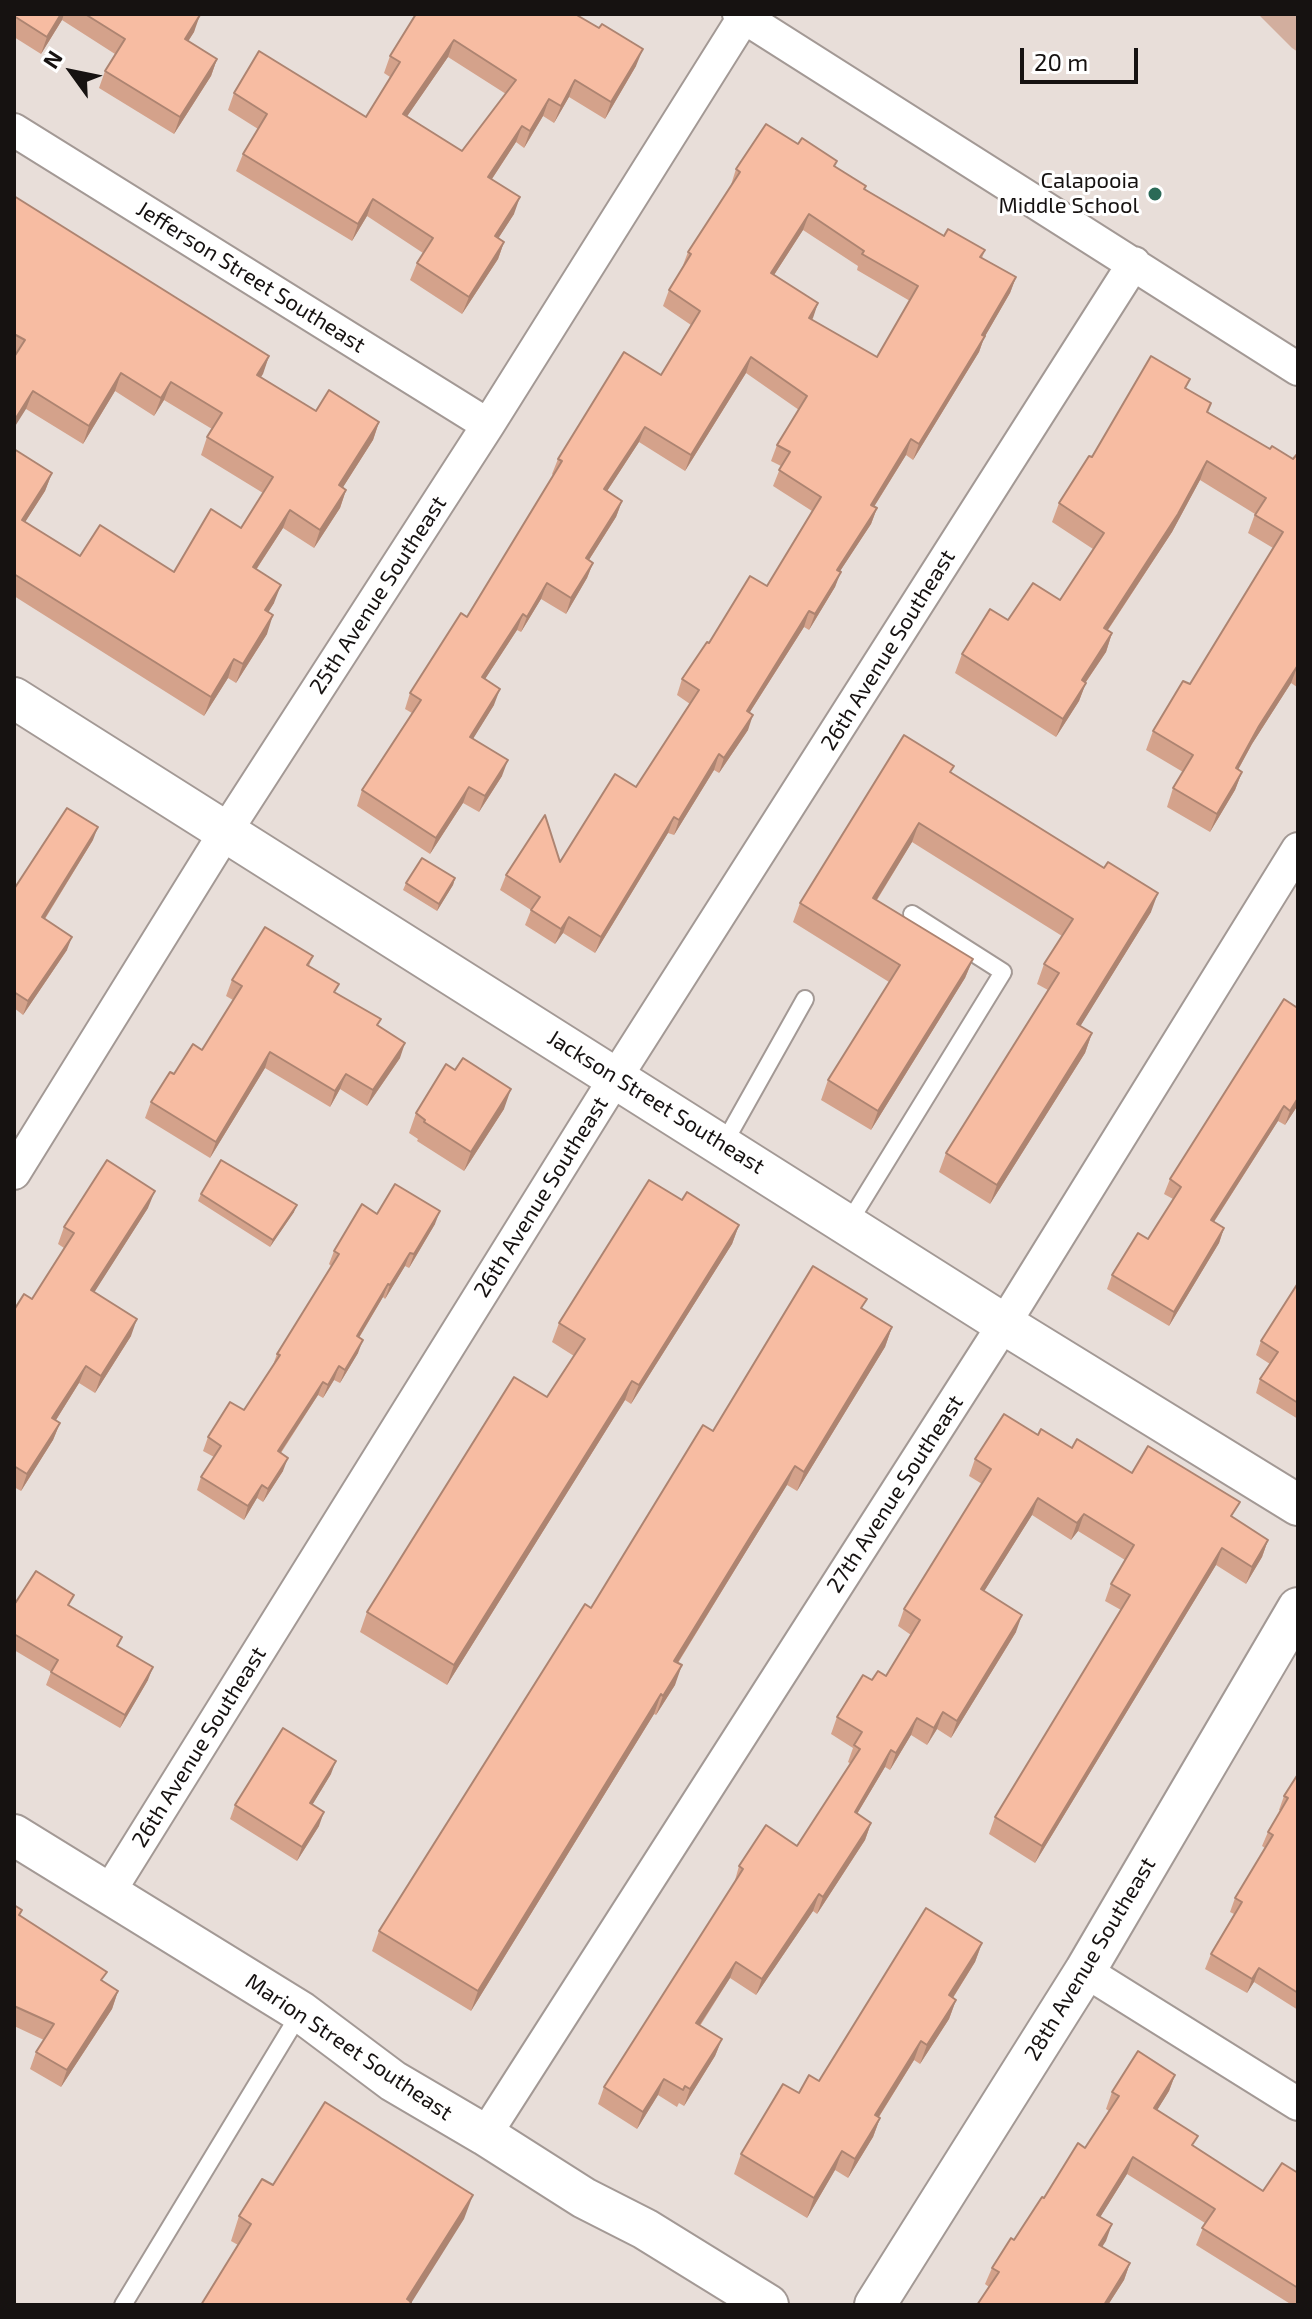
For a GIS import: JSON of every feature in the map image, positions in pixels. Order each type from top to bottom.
[{"type":"street","points":[[741,16],[1298,369]]},
{"type":"street","name":"25th Avenue Southeast","points":[[14,1173],[226,831],[488,425],[741,16]]},
{"type":"street","name":"Jefferson Street Southeast","points":[[14,130],[488,425]]},
{"type":"street","name":"26th Avenue Southeast","points":[[109,1892],[616,1077],[1134,263]]},
{"type":"street","name":"Jackson Street Southeast","points":[[14,698],[1004,1324],[1298,1505]]},
{"type":"street","name":"27th Avenue Southeast","points":[[485,2135],[1004,1324],[1298,849]]},
{"type":"street","name":"28th Avenue Southeast","points":[[875,2305],[1085,1971],[1298,1608]]},
{"type":"street","name":"Marion Street Southeast","points":[[14,1835],[301,2012],[393,2081],[584,2198],[645,2229],[743,2299]]},
{"type":"street","points":[[1085,1971],[1298,2104]]},
{"type":"lane","points":[[848,1224],[1003,972],[912,914]]},
{"type":"lane","points":[[723,1145],[805,999]]},
{"type":"lane","points":[[123,2305],[301,2012]]},
{"type":"shaded area","points":[[1258,14],[1298,14],[1298,52],[1292,48]]},
{"type":"building","points":[[14,14],[61,14],[47,37]]},
{"type":"building","points":[[85,14],[200,15],[185,39],[217,59],[180,117],[105,71],[125,39]]},
{"type":"building","points":[[416,14],[575,14],[599,28],[602,24],[643,49],[611,102],[575,80],[561,106],[549,99],[530,131],[522,126],[488,177],[520,197],[495,236],[504,242],[469,297],[417,263],[433,238],[373,199],[358,224],[243,154],[267,114],[234,93],[259,51],[366,117],[400,62],[390,56]],"holes":[[[454,40],[516,80],[462,151],[403,114]]]},
{"type":"building","points":[[766,124],[798,144],[802,138],[837,161],[834,166],[866,186],[864,189],[944,236],[948,229],[985,250],[980,257],[1016,277],[982,335],[985,336],[919,444],[911,439],[871,505],[877,508],[837,570],[841,572],[815,614],[809,611],[747,711],[753,715],[724,758],[719,754],[679,820],[674,817],[601,937],[569,917],[561,929],[531,910],[540,897],[506,875],[545,815],[560,862],[615,774],[636,787],[699,690],[682,679],[709,643],[750,576],[767,586],[821,497],[779,470],[790,452],[777,445],[807,396],[751,357],[691,455],[645,427],[604,489],[622,501],[586,558],[593,563],[571,598],[547,583],[527,617],[523,614],[482,677],[500,689],[470,737],[508,760],[485,796],[469,787],[436,838],[362,790],[421,700],[410,693],[461,613],[467,617],[624,352],[661,375],[700,311],[669,290],[691,254],[688,252],[740,172],[736,169]],"holes":[[[809,214],[864,251],[862,254],[918,286],[877,357],[809,318],[818,303],[771,273]]]},
{"type":"building","points":[[14,196],[269,356],[257,375],[316,411],[329,390],[379,422],[339,485],[346,490],[320,530],[290,510],[253,567],[281,585],[265,610],[273,615],[243,664],[234,659],[211,697],[14,574],[14,449],[52,473],[22,520],[80,556],[100,525],[174,572],[211,509],[241,528],[273,477],[207,437],[222,413],[171,382],[161,398],[121,373],[89,426],[33,391],[14,421],[14,357],[25,340],[14,334]]},
{"type":"building","points":[[1151,356],[1190,379],[1185,388],[1211,403],[1207,412],[1270,449],[1272,446],[1293,459],[1298,453],[1298,665],[1236,768],[1242,772],[1217,814],[1173,788],[1193,755],[1153,731],[1183,681],[1190,684],[1283,532],[1255,515],[1266,498],[1207,461],[1178,514],[1104,628],[1112,633],[1082,680],[1086,683],[1063,719],[962,654],[990,609],[1008,620],[1033,583],[1060,600],[1104,533],[1059,503],[1089,456],[1092,457]]},
{"type":"building","points":[[904,735],[954,766],[950,772],[1104,868],[1108,862],[1158,893],[1077,1024],[1092,1033],[997,1185],[946,1153],[1059,973],[1044,964],[1073,919],[919,823],[873,898],[973,959],[878,1111],[828,1080],[900,965],[800,903]]},
{"type":"building","points":[[67,808],[98,827],[42,917],[72,937],[28,1001],[14,992],[14,889]]},
{"type":"building","points":[[422,858],[455,878],[439,904],[406,883]]},
{"type":"building","points":[[265,927],[313,956],[307,965],[339,984],[334,992],[381,1019],[377,1025],[405,1043],[373,1090],[346,1074],[335,1091],[270,1052],[216,1142],[151,1102],[193,1044],[202,1050],[242,986],[232,980]]},
{"type":"building","points":[[1284,999],[1296,1007],[1298,1004],[1298,1098],[1290,1111],[1284,1106],[1211,1220],[1224,1228],[1174,1312],[1112,1275],[1138,1233],[1148,1239],[1181,1187],[1170,1179]]},
{"type":"building","points":[[463,1058],[511,1089],[471,1152],[424,1122],[416,1113],[446,1064],[455,1070]]},
{"type":"building","points":[[107,1160],[155,1191],[91,1290],[137,1319],[101,1376],[86,1366],[52,1418],[60,1423],[27,1474],[14,1466],[14,1310],[24,1294],[32,1299],[74,1233],[64,1227]]},
{"type":"building","points":[[221,1160],[297,1205],[273,1240],[201,1194]]},
{"type":"building","points":[[649,1180],[682,1200],[687,1192],[739,1225],[639,1385],[632,1381],[454,1665],[367,1612],[514,1377],[547,1397],[585,1339],[559,1323]]},
{"type":"building","points":[[395,1184],[440,1211],[414,1254],[410,1253],[388,1284],[357,1336],[363,1340],[345,1370],[339,1366],[328,1385],[323,1382],[278,1451],[288,1458],[268,1489],[262,1485],[248,1506],[201,1477],[221,1446],[208,1437],[230,1402],[244,1410],[339,1254],[334,1251],[362,1204],[377,1214]]},
{"type":"building","points":[[813,1266],[867,1299],[861,1308],[892,1327],[804,1472],[795,1466],[754,1531],[674,1661],[682,1665],[663,1696],[661,1694],[478,1991],[379,1931],[585,1604],[591,1608],[703,1425],[713,1431]]},
{"type":"building","points":[[1298,1283],[1298,1403],[1260,1379],[1278,1352],[1261,1341]]},
{"type":"building","points":[[1004,1414],[1038,1435],[1041,1429],[1072,1448],[1077,1439],[1132,1473],[1148,1446],[1240,1502],[1231,1516],[1268,1540],[1252,1567],[1222,1548],[1042,1846],[995,1817],[1130,1595],[1111,1584],[1134,1545],[1084,1514],[1077,1523],[1038,1498],[981,1589],[1022,1615],[957,1721],[943,1712],[934,1728],[917,1718],[896,1753],[891,1750],[855,1812],[871,1823],[823,1897],[819,1894],[762,1979],[736,1962],[696,2023],[722,2039],[690,2089],[685,2086],[683,2090],[664,2079],[643,2112],[604,2087],[743,1869],[739,1866],[766,1825],[797,1846],[860,1749],[854,1745],[862,1732],[837,1717],[863,1675],[872,1680],[878,1671],[886,1676],[920,1620],[904,1609],[991,1469],[975,1459]]},
{"type":"building","points":[[36,1571],[74,1595],[68,1605],[122,1637],[117,1646],[153,1667],[125,1715],[51,1672],[58,1660],[14,1634],[14,1605]]},
{"type":"building","points":[[283,1728],[336,1761],[310,1803],[324,1812],[302,1847],[235,1805]]},
{"type":"building","points":[[1298,1774],[1298,1993],[1259,1968],[1252,1979],[1211,1954],[1242,1902],[1235,1898],[1273,1835],[1268,1832]]},
{"type":"building","points":[[14,1905],[22,1910],[19,1915],[107,1972],[101,1980],[118,1991],[67,2070],[36,2052],[54,2024],[14,2006]]},
{"type":"building","points":[[926,1908],[982,1943],[949,1995],[956,2000],[927,2045],[921,2041],[875,2115],[880,2118],[855,2159],[842,2151],[814,2198],[741,2154],[783,2084],[799,2093],[809,2075],[819,2081]]},
{"type":"building","points":[[1138,2051],[1175,2075],[1154,2108],[1198,2136],[1192,2145],[1263,2191],[1282,2163],[1298,2173],[1298,2288],[1202,2228],[1215,2209],[1133,2157],[1097,2215],[1112,2224],[1099,2245],[1130,2263],[1104,2305],[977,2305],[999,2272],[992,2268],[1011,2238],[1014,2240],[1044,2198],[1078,2143],[1085,2148],[1119,2096],[1112,2092]]},
{"type":"building","points":[[325,2102],[473,2195],[407,2299],[411,2302],[409,2305],[201,2305],[251,2224],[239,2216],[262,2179],[273,2185]]},
{"type":"place","name":"Calapooia Middle School","points":[[1155,194]]}]
